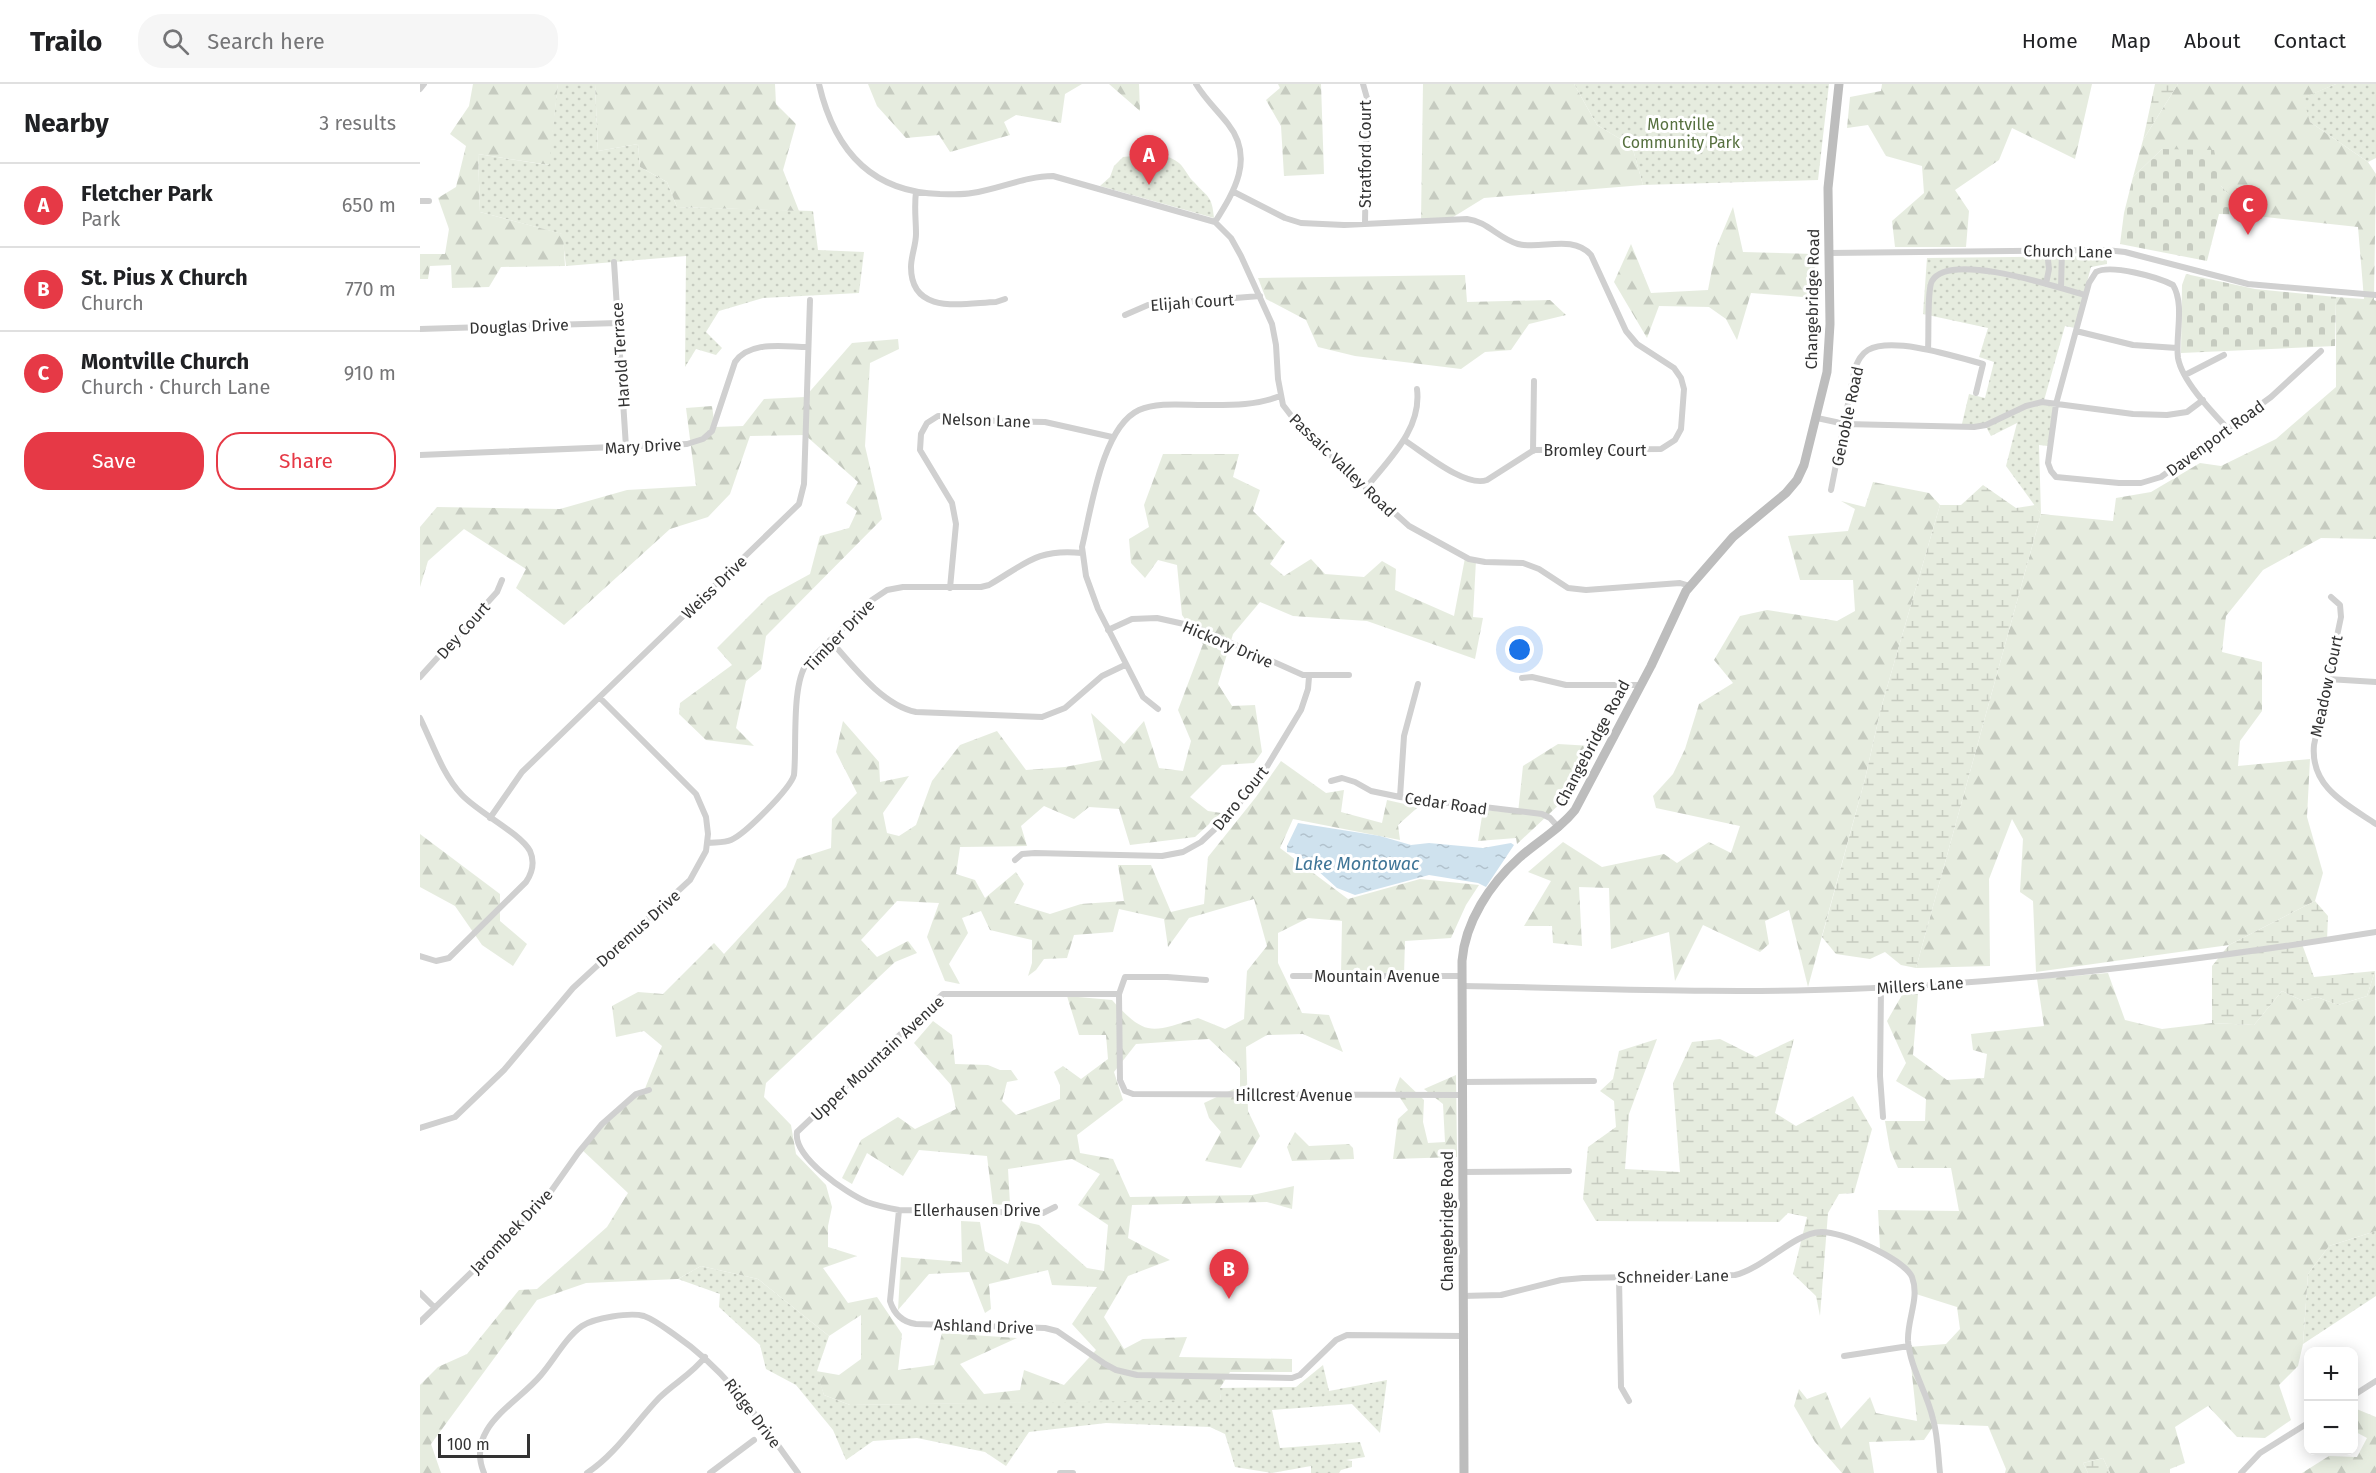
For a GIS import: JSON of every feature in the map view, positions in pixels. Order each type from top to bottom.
[{"type":"main road","name":"Changebridge Road","points":[[1464,1473],[1462,981],[1464,942],[1476,914],[1496,885],[1518,859],[1559,828],[1575,810],[1690,586],[1733,537],[1792,487],[1804,465],[1825,383],[1829,351],[1828,188],[1839,84]]},
{"type":"street","points":[[420,89],[424,84]]},
{"type":"street","points":[[819,84],[829,119],[852,155],[880,179],[916,192],[970,194],[1053,176],[1215,222],[1234,192],[1240,172],[1236,138],[1228,124],[1208,102],[1196,84]]},
{"type":"street","name":"Stratford Court","points":[[1363,84],[1367,98],[1365,224]]},
{"type":"street","points":[[916,192],[914,209],[916,234],[911,268],[914,285],[918,292],[936,303],[996,302],[1005,299]]},
{"type":"street","name":"Bromley Court","points":[[1234,192],[1293,221],[1320,225],[1471,219],[1518,244],[1567,244],[1583,247],[1591,255],[1631,338],[1674,368],[1682,378],[1684,389],[1682,425],[1677,437],[1664,447],[1652,451],[1533,451],[1487,480],[1475,482],[1463,478],[1404,440]]},
{"type":"street","points":[[420,201],[429,201]]},
{"type":"street","name":"Passaic Valley Road","points":[[1215,222],[1231,238],[1260,296],[1275,336],[1280,396],[1283,405],[1293,418],[1409,526],[1469,559],[1485,562],[1523,563],[1539,569],[1564,587],[1580,590],[1673,583],[1690,586]]},
{"type":"street","name":"Church Lane","points":[[1828,253],[1995,249],[2106,250],[2125,252],[2248,284],[2376,295]]},
{"type":"street","points":[[2061,288],[2062,250]]},
{"type":"street","points":[[2046,284],[2049,269],[2047,251]]},
{"type":"street","name":"Harold Terrace","points":[[615,262],[626,447]]},
{"type":"street","name":"Davenport Road","points":[[2177,348],[2177,297],[2173,285],[2159,279],[2110,268],[2096,272],[2091,278],[2085,295],[2056,404],[2048,463],[2053,474],[2067,479],[2119,483],[2153,481],[2169,472],[2271,397],[2321,351]]},
{"type":"street","points":[[1928,349],[1930,317],[1928,290],[1931,282],[1939,273],[1951,269],[1991,271],[2085,295]]},
{"type":"street","name":"Elijah Court","points":[[1125,315],[1148,305],[1260,296]]},
{"type":"street","name":"Weiss Drive","points":[[490,818],[522,772],[799,504],[804,484],[810,300]]},
{"type":"street","name":"Douglas Drive","points":[[420,329],[618,323]]},
{"type":"street","points":[[2076,331],[2133,345],[2177,348],[2180,367],[2185,375],[2228,429]]},
{"type":"street","name":"Genoble Road","points":[[1830,490],[1855,368],[1863,354],[1878,347],[1907,346],[1928,349],[1983,364],[1976,393]]},
{"type":"street","name":"Mary Drive","points":[[420,454],[687,444],[703,439],[712,431],[735,362],[740,356],[755,348],[808,347]]},
{"type":"street","points":[[2185,375],[2224,355]]},
{"type":"street","points":[[1533,451],[1534,381]]},
{"type":"street","points":[[1366,488],[1410,430],[1418,402],[1417,389]]},
{"type":"street","points":[[1158,709],[1143,697],[1125,665],[1090,592],[1082,553],[1097,487],[1112,437],[1124,421],[1145,408],[1240,405],[1266,402],[1280,396]]},
{"type":"street","points":[[1817,418],[1845,424],[1982,426],[2034,403],[2046,402],[2133,414],[2167,415],[2187,412],[2203,400]]},
{"type":"street","name":"Nelson Lane","points":[[950,588],[956,524],[948,495],[920,450],[921,434],[927,423],[938,416],[1045,422],[1112,437]]},
{"type":"street","name":"Timber Drive","points":[[708,843],[728,841],[739,836],[791,783],[796,758],[800,678],[807,663],[872,600],[887,590],[903,586],[973,589],[989,585],[1046,553],[1062,550],[1082,553]]},
{"type":"street","name":"Dey Court","points":[[420,677],[497,592],[502,580]]},
{"type":"street","name":"Meadow Court","points":[[2331,597],[2340,605],[2342,611],[2314,745],[2315,766],[2323,785],[2332,794],[2376,824]]},
{"type":"street","name":"Hickory Drive","points":[[1108,630],[1124,622],[1140,618],[1157,618],[1193,626],[1309,677],[1349,675]]},
{"type":"street","points":[[830,640],[890,702],[904,710],[916,712],[1042,717],[1065,708],[1102,676],[1125,665]]},
{"type":"street","name":"Daro Court","points":[[1015,860],[1022,854],[1035,853],[1162,856],[1183,852],[1201,842],[1231,814],[1263,772],[1301,711],[1309,677]]},
{"type":"street","points":[[1522,678],[1532,677],[1566,685],[1641,685]]},
{"type":"street","points":[[2328,679],[2376,682]]},
{"type":"street","points":[[1400,797],[1404,736],[1418,684]]},
{"type":"street","points":[[600,698],[696,795],[706,817],[708,843]]},
{"type":"street","points":[[420,718],[441,764],[458,791],[527,847],[532,859],[530,876],[449,958],[436,961],[420,956]]},
{"type":"street","name":"Cedar Road","points":[[1331,781],[1342,778],[1371,791],[1400,797],[1542,814],[1550,818],[1559,828]]},
{"type":"street","name":"Doremus Drive","points":[[420,1128],[454,1116],[504,1070],[573,988],[690,880],[699,866],[708,843]]},
{"type":"street","name":"Millers Lane","points":[[1462,981],[1703,991],[1881,988],[1973,982],[2098,969],[2376,932]]},
{"type":"street","name":"Mountain Avenue","points":[[1293,976],[1462,981]]},
{"type":"street","points":[[1119,994],[1125,977],[1206,980]]},
{"type":"street","points":[[1881,988],[1880,1076],[1883,1117]]},
{"type":"street","name":"Upper Mountain Avenue","points":[[899,1210],[865,1201],[820,1171],[799,1148],[796,1139],[797,1132],[943,994],[1119,994]]},
{"type":"street","name":"Hillcrest Avenue","points":[[1119,994],[1120,1080],[1122,1088],[1133,1094],[1462,1095]]},
{"type":"street","points":[[1462,1082],[1594,1081]]},
{"type":"street","name":"Jarombek Drive","points":[[420,1322],[542,1204],[602,1124],[636,1094],[650,1090]]},
{"type":"street","points":[[1462,1172],[1569,1171]]},
{"type":"street","name":"Ellerhausen Drive","points":[[899,1210],[1043,1213],[1055,1207]]},
{"type":"street","name":"Ashland Drive","points":[[899,1210],[890,1301],[900,1318],[916,1324],[1053,1329],[1105,1364],[1124,1372],[1168,1376],[1292,1378],[1300,1375],[1340,1338],[1347,1335],[1462,1336]]},
{"type":"street","name":"Schneider Lane","points":[[1462,1296],[1501,1295],[1560,1280],[1735,1275],[1747,1271],[1811,1234],[1823,1232],[1844,1235],[1896,1262],[1910,1274],[1915,1295],[1909,1346],[1916,1373],[1933,1418],[1940,1473]]},
{"type":"street","points":[[1619,1277],[1622,1387],[1629,1401]]},
{"type":"street","points":[[420,1293],[435,1308]]},
{"type":"street","name":"Ridge Drive","points":[[484,1473],[480,1460],[480,1447],[490,1424],[539,1377],[577,1330],[588,1323],[629,1315],[644,1316],[673,1333],[705,1357],[748,1402],[798,1473]]},
{"type":"street","points":[[1844,1356],[1909,1346]]},
{"type":"street","points":[[587,1473],[614,1451],[660,1397],[692,1372],[705,1357]]},
{"type":"street","points":[[2358,1392],[2376,1381]]},
{"type":"street","points":[[2241,1473],[2260,1453],[2304,1426]]},
{"type":"street","name":"Ridge Drive","points":[[710,1473],[754,1440]]},
{"type":"street","points":[[1060,1473],[1073,1473]]},
{"type":"green space","points":[[473,84],[558,84],[549,165],[478,154],[480,212],[563,234],[565,266],[501,267],[489,287],[452,288],[451,265],[430,266],[428,279],[420,279],[420,254],[445,254],[449,229],[438,198],[456,187],[466,146],[450,134],[469,106]]},
{"type":"green space","points":[[558,84],[595,84],[598,151],[638,144],[640,167],[667,182],[677,207],[813,211],[818,250],[864,252],[859,293],[763,298],[719,311],[706,332],[722,348],[716,355],[696,349],[685,367],[686,256],[566,266],[562,234],[480,212],[478,154],[548,165]]},
{"type":"green space","points":[[595,84],[775,84],[776,104],[796,124],[783,170],[799,211],[677,207],[667,182],[640,167],[638,144],[598,151]]},
{"type":"green space","points":[[868,84],[1082,84],[1065,94],[1061,123],[1016,115],[1004,122],[1010,135],[950,152],[939,135],[906,138],[877,106]]},
{"type":"green space","points":[[1109,84],[1139,84],[1140,111]]},
{"type":"green space","points":[[1278,84],[1321,84],[1324,174],[1284,176],[1281,126],[1266,100],[1280,88]]},
{"type":"green space","points":[[1423,84],[1574,84],[1597,125],[1632,146],[1643,185],[1484,198],[1450,219],[1421,221]]},
{"type":"green space","name":"Montville Community Park","points":[[1574,84],[1829,84],[1818,180],[1643,185],[1632,146],[1597,125]]},
{"type":"green space","points":[[1882,84],[2092,84],[2075,159],[2012,128],[1999,160],[1955,190],[1969,211],[1966,247],[1895,247],[1892,221],[1924,193],[1922,166],[1886,156],[1868,125],[1847,128],[1850,97],[1881,91]]},
{"type":"green space","points":[[2155,84],[2178,84],[2143,140]]},
{"type":"green space","points":[[2178,84],[2336,84],[2303,98],[2310,122],[2368,162],[2376,174],[2374,300],[2376,301],[2376,539],[2321,538],[2263,570],[2226,616],[2222,652],[2262,662],[2262,711],[2240,741],[2238,766],[2310,759],[2307,817],[2323,873],[2315,901],[2229,945],[2036,972],[2033,901],[2020,892],[2023,839],[2012,819],[1989,879],[1990,966],[1916,968],[2041,514],[2113,521],[2116,498],[2151,492],[2200,463],[2221,466],[2276,439],[2336,387],[2336,297],[2364,299],[2358,227],[2247,215],[2221,186],[2162,149],[2133,177],[2143,140]]},
{"type":"green space","points":[[2336,84],[2376,84],[2376,158],[2368,162],[2310,122],[2302,98]]},
{"type":"green space","points":[[2162,149],[2214,150],[2221,186],[2247,215],[2219,214],[2207,261],[2120,244],[2124,213],[2133,177]]},
{"type":"green space","points":[[1142,150],[1166,156],[1179,163],[1208,197],[1214,218],[1100,186],[1110,177],[1114,166],[1123,157],[1133,156]]},
{"type":"green space","points":[[1733,207],[1743,252],[1815,254],[1815,298],[1751,293],[1737,340],[1726,319],[1709,307],[1659,306],[1647,338],[1614,282],[1631,244],[1651,293],[1708,290],[1716,248]]},
{"type":"green space","points":[[2107,256],[2107,264],[2091,267],[2075,328],[2065,326],[2043,404],[2056,407],[2048,446],[2039,445],[2041,514],[2006,466],[2017,423],[1991,436],[1985,425],[1961,428],[1969,394],[1985,398],[1994,362],[1979,357],[1988,328],[1923,314],[1927,258]]},
{"type":"green space","points":[[2186,274],[2255,289],[2336,297],[2335,346],[2181,353],[2182,285]]},
{"type":"green space","points":[[1465,275],[1467,302],[1550,300],[1566,315],[1529,324],[1511,350],[1485,352],[1461,369],[1355,356],[1318,347],[1306,320],[1266,299],[1258,278]]},
{"type":"green space","points":[[898,339],[899,349],[870,363],[865,446],[882,519],[766,636],[761,669],[746,681],[736,728],[754,746],[706,740],[679,714],[680,703],[732,665],[717,648],[768,597],[810,574],[820,536],[849,528],[857,511],[846,503],[858,482],[805,435],[750,436],[730,494],[708,517],[670,529],[564,625],[516,588],[526,569],[464,529],[428,561],[420,587],[420,527],[437,507],[560,509],[627,490],[696,486],[686,408],[712,406],[715,427],[743,426],[764,399],[805,397],[852,343]]},
{"type":"green space","points":[[1163,454],[1239,454],[1233,477],[1260,490],[1253,511],[1285,542],[1270,564],[1284,576],[1311,559],[1325,574],[1364,577],[1382,561],[1396,569],[1395,590],[1454,616],[1465,558],[1476,560],[1473,617],[1483,618],[1475,659],[1367,621],[1293,616],[1260,602],[1233,634],[1218,684],[1232,706],[1255,705],[1262,752],[1254,763],[1222,765],[1190,797],[1208,811],[1221,813],[1195,837],[1130,845],[1119,809],[1089,807],[1074,819],[1044,806],[1021,826],[1027,846],[960,847],[956,874],[975,880],[985,898],[1016,872],[1024,884],[1014,903],[1050,914],[1081,904],[1124,901],[1118,865],[1151,865],[1171,912],[1204,904],[1208,857],[1256,797],[1281,761],[1326,793],[1344,790],[1341,812],[1382,823],[1387,800],[1418,807],[1398,825],[1400,840],[1293,819],[1280,848],[1348,899],[1420,879],[1479,885],[1466,905],[1451,938],[1405,941],[1404,975],[1341,976],[1342,921],[1308,918],[1278,933],[1278,963],[1302,1013],[1329,1015],[1343,1052],[1303,1034],[1267,1035],[1246,1047],[1248,1111],[1260,1136],[1241,1168],[1205,1161],[1221,1132],[1209,1118],[1204,1103],[1240,1086],[1240,1068],[1209,1039],[1136,1044],[1114,1072],[1123,1100],[1077,1135],[1080,1153],[1113,1159],[1130,1197],[1252,1195],[1294,1186],[1292,1209],[1267,1202],[1132,1205],[1128,1238],[1170,1260],[1128,1276],[1104,1317],[1124,1349],[1143,1339],[1187,1337],[1179,1357],[1292,1359],[1292,1372],[1230,1372],[1220,1388],[1221,1400],[850,1405],[824,1395],[816,1371],[839,1375],[861,1359],[861,1315],[829,1336],[758,1279],[701,1266],[678,1279],[586,1283],[537,1300],[431,1444],[441,1473],[420,1473],[420,1385],[438,1367],[467,1354],[519,1290],[537,1289],[607,1227],[628,1193],[580,1148],[630,1099],[644,1091],[662,1046],[644,1031],[616,1037],[612,1006],[638,992],[663,994],[714,943],[724,954],[786,887],[797,859],[831,848],[832,819],[857,793],[836,752],[843,721],[879,762],[880,782],[909,776],[883,813],[887,833],[899,836],[916,825],[932,781],[960,745],[997,731],[1026,770],[1065,767],[1102,760],[1091,713],[1124,744],[1144,721],[1159,768],[1183,771],[1191,741],[1178,710],[1203,644],[1182,615],[1177,565],[1158,560],[1145,578],[1131,563],[1129,539],[1149,527],[1144,505]],"holes":[[[1254,899],[1267,946],[1247,971],[1244,1019],[1225,1029],[1198,1018],[1170,1026],[1150,1028],[1134,1021],[1112,1000],[1067,996],[1079,1035],[1106,1035],[1108,1059],[1081,1079],[1063,1066],[1054,1072],[1060,1085],[1060,1099],[1016,1115],[1002,1101],[1007,1082],[1018,1080],[1011,1070],[1000,1070],[988,1065],[955,1064],[952,1035],[933,1021],[914,1043],[951,1085],[956,1109],[915,1129],[898,1117],[861,1140],[842,1178],[852,1184],[867,1153],[903,1176],[919,1150],[987,1156],[993,1205],[1010,1204],[1008,1169],[1072,1159],[1100,1174],[1078,1205],[1108,1225],[1104,1271],[1087,1268],[1039,1225],[1021,1221],[1008,1264],[985,1251],[980,1222],[961,1221],[962,1262],[901,1257],[898,1310],[929,1274],[969,1272],[985,1313],[991,1309],[989,1284],[1048,1270],[1052,1285],[1097,1287],[1072,1324],[1096,1350],[1064,1385],[1024,1370],[1020,1390],[984,1394],[960,1364],[1017,1338],[942,1333],[934,1365],[898,1370],[902,1334],[877,1297],[848,1303],[823,1268],[857,1256],[828,1247],[828,1226],[832,1207],[826,1185],[796,1154],[791,1125],[764,1097],[766,1083],[895,962],[917,953],[908,941],[877,957],[861,940],[897,901],[939,903],[927,937],[945,981],[960,984],[949,964],[968,933],[962,918],[981,911],[990,930],[1032,940],[1032,963],[1028,976],[1044,959],[1067,958],[1074,935],[1113,932],[1119,909],[1164,919],[1168,947],[1189,918]]]},
{"type":"green space","points":[[1873,482],[1929,493],[1940,505],[1881,708],[1865,779],[1808,987],[1789,910],[1765,921],[1769,944],[1760,952],[1703,925],[1675,981],[1669,932],[1611,949],[1609,888],[1579,887],[1582,946],[1553,943],[1552,926],[1524,926],[1551,881],[1528,872],[1563,842],[1602,867],[1664,854],[1677,863],[1709,842],[1731,853],[1740,826],[1656,808],[1653,796],[1673,774],[1685,749],[1699,704],[1733,683],[1714,660],[1740,616],[1767,610],[1837,621],[1855,611],[1853,580],[1800,580],[1788,536],[1848,531],[1855,509],[1841,501],[1865,507]]},
{"type":"green space","points":[[1983,485],[2016,508],[2035,505],[2041,514],[1916,968],[1901,965],[1885,952],[1870,959],[1836,954],[1822,937],[1865,779],[1881,708],[1940,505],[1961,505]]},
{"type":"green space","points":[[1558,744],[1592,746],[1565,799],[1517,844],[1516,838],[1478,841],[1483,810],[1518,813],[1523,766]]},
{"type":"green space","points":[[420,834],[500,894],[500,921],[527,944],[513,966],[482,945],[455,906],[420,887]]},
{"type":"green space","points":[[2315,901],[2328,916],[2327,940],[2302,944],[2314,977],[2375,971],[2367,996],[2338,1005],[2317,997],[2303,1001],[2282,991],[2254,1025],[2212,1023],[2212,966],[2229,945]]},
{"type":"green space","points":[[2375,971],[2376,1231],[2329,1246],[2308,1274],[2303,1344],[2298,1366],[2279,1385],[2291,1420],[2265,1438],[2237,1437],[2208,1406],[2175,1427],[2185,1463],[2170,1469],[2170,1473],[2110,1473],[2103,1458],[2083,1463],[2088,1473],[2005,1473],[2006,1469],[1988,1426],[1935,1424],[1924,1440],[1869,1442],[1874,1473],[1842,1473],[1815,1442],[1794,1406],[1799,1389],[1807,1399],[1826,1392],[1841,1429],[1870,1397],[1876,1413],[1917,1421],[1909,1347],[1946,1344],[1960,1329],[1957,1307],[1916,1294],[1915,1279],[1880,1249],[1878,1210],[1959,1211],[1951,1168],[1898,1168],[1890,1150],[1885,1121],[1925,1121],[1926,1099],[1896,1081],[1906,1063],[1887,1021],[1902,995],[1918,994],[1913,1055],[1947,1080],[1984,1078],[1987,1054],[1973,1050],[1971,1034],[2044,1026],[2037,979],[2108,973],[2125,1020],[2162,1029],[2212,1023],[2254,1025],[2282,991],[2303,1001],[2317,997],[2338,1005],[2367,996]]},
{"type":"green space","points":[[1657,1039],[1629,1114],[1625,1169],[1680,1172],[1673,1083],[1692,1042],[1720,1039],[1756,1057],[1794,1039],[1775,1113],[1796,1126],[1853,1096],[1872,1129],[1854,1193],[1839,1194],[1828,1213],[1820,1316],[1816,1296],[1793,1274],[1807,1217],[1788,1213],[1779,1222],[1596,1221],[1583,1199],[1588,1147],[1616,1127],[1614,1101],[1600,1091],[1613,1079],[1619,1051]]},
{"type":"green space","points":[[1456,1075],[1457,1157],[1393,1159],[1398,1119],[1408,1110],[1395,1090],[1400,1077],[1424,1100],[1423,1122],[1428,1143],[1445,1142],[1443,1104],[1424,1089]]},
{"type":"green space","points":[[1295,1132],[1309,1146],[1349,1144],[1353,1148],[1354,1159],[1292,1161],[1287,1147]]},
{"type":"green space","points":[[2376,1231],[2376,1296],[2303,1344],[2308,1274],[2329,1246]]},
{"type":"green space","points":[[701,1266],[758,1279],[829,1336],[817,1371],[824,1395],[850,1405],[1221,1399],[1219,1388],[1296,1387],[1323,1365],[1329,1391],[1387,1380],[1380,1433],[1352,1404],[1272,1410],[1280,1448],[1360,1442],[1365,1457],[1346,1460],[1352,1461],[1352,1467],[1341,1470],[1339,1473],[1311,1473],[1311,1466],[1272,1473],[1235,1467],[1225,1434],[1210,1427],[1106,1423],[1029,1432],[1006,1466],[985,1452],[917,1438],[873,1441],[846,1460],[833,1430],[796,1385],[766,1369],[760,1345],[719,1307],[720,1294],[678,1279]]},
{"type":"green space","points":[[2358,1410],[2376,1417],[2376,1473],[2302,1473],[2329,1456],[2357,1457],[2367,1438],[2358,1433]]},
{"type":"green space","points":[[2103,1458],[2110,1473],[2088,1473],[2083,1463]]},
{"type":"water","name":"Lake Montowac","points":[[1298,823],[1380,836],[1411,845],[1429,843],[1483,848],[1511,843],[1514,845],[1486,887],[1478,883],[1429,875],[1355,895],[1337,888],[1307,861],[1294,853],[1287,852],[1287,846]]},
{"type":"place","name":"Fletcher Park","points":[[1149,185]]},
{"type":"place","name":"Montville Church","points":[[2248,235]]},
{"type":"place","name":"St. Pius X Church","points":[[1229,1299]]}]
